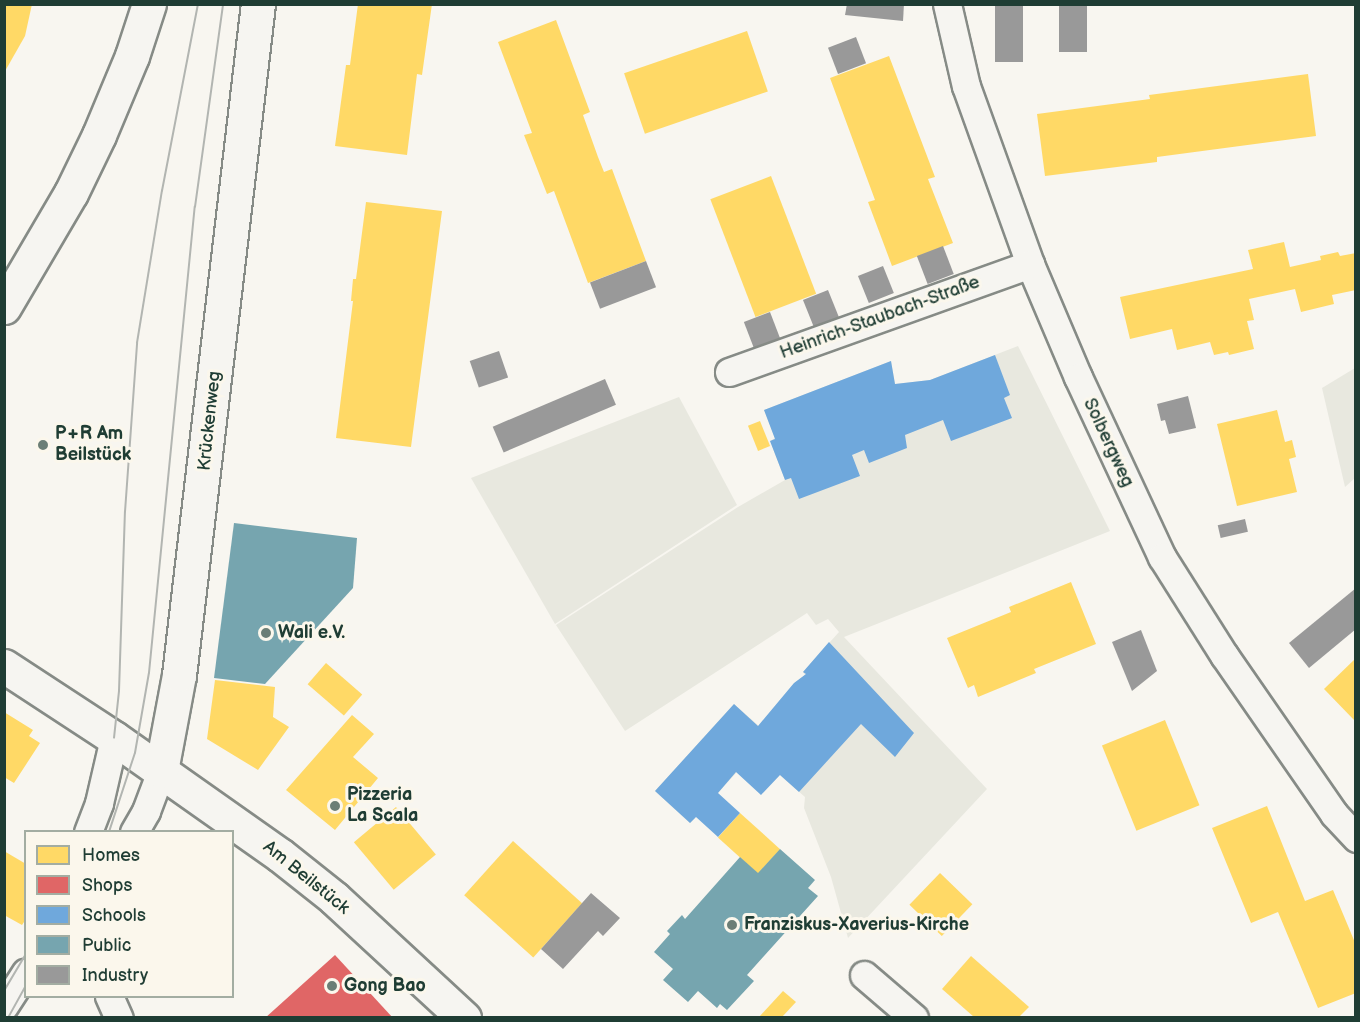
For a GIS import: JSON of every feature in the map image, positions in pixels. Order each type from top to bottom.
[{"type":"main road","points":[[4,307],[71,193],[99,135],[132,56],[150,4]]},
{"type":"main road","name":"Krückenweg","points":[[136,754],[179,675],[258,4]]},
{"type":"main road","points":[[4,666],[136,754]]},
{"type":"main road","name":"Am Beilstück","points":[[136,754],[280,855],[334,898],[464,1017]]},
{"type":"street","name":"Solbergweg","points":[[947,4],[966,86],[1030,264],[1078,377],[1162,557],[1224,655],[1334,814],[1356,838]]},
{"type":"street","name":"Heinrich-Staubach-Straße","points":[[729,372],[1030,264]]},
{"type":"street","points":[[88,830],[99,803],[136,754]]},
{"type":"street","name":"Krückenweg","points":[[135,830],[146,811],[136,754]]},
{"type":"street","points":[[4,1006],[24,975]]},
{"type":"street","points":[[864,975],[914,1017]]},
{"type":"street","points":[[110,998],[119,1017]]},
{"type":"shaded area","points":[[1018,346],[1110,531],[844,637],[987,789],[848,938],[831,877],[804,808],[805,797],[774,770],[750,758],[690,823],[655,791],[734,704],[759,726],[805,675],[803,672],[839,632],[828,619],[816,625],[807,613],[625,731],[556,625],[738,507],[785,480],[770,441],[775,438],[764,410],[891,361],[895,384],[930,380]]},
{"type":"shaded area","points":[[1355,368],[1355,478],[1345,487],[1322,388]]},
{"type":"shaded area","points":[[679,397],[737,505],[555,624],[471,478]]},
{"type":"building: Homes","points":[[4,4],[32,4],[25,36],[4,73]]},
{"type":"building: Homes","points":[[358,4],[432,4],[422,75],[417,74],[407,155],[335,146],[346,65],[350,65]]},
{"type":"building: Homes","points":[[556,20],[590,112],[583,115],[598,157],[604,172],[612,169],[646,261],[588,283],[554,191],[547,194],[524,135],[532,133],[498,42]]},
{"type":"building: Homes","points":[[747,31],[768,92],[645,134],[624,73]]},
{"type":"building: Homes","points":[[889,56],[935,177],[928,179],[953,243],[892,266],[868,202],[875,200],[830,78]]},
{"type":"building: Homes","points":[[1308,74],[1316,136],[1157,157],[1157,162],[1045,176],[1037,114],[1150,99],[1149,95]]},
{"type":"building: Homes","points":[[771,176],[816,294],[755,317],[710,199]]},
{"type":"building: Homes","points":[[366,202],[442,211],[411,447],[336,438],[353,301],[351,301],[353,279],[356,279]]},
{"type":"building: Homes","points":[[1284,242],[1290,267],[1321,260],[1320,256],[1338,252],[1340,256],[1356,253],[1356,290],[1332,295],[1334,304],[1301,312],[1295,289],[1249,299],[1254,320],[1247,321],[1254,349],[1229,355],[1228,352],[1214,355],[1210,342],[1177,350],[1172,329],[1130,339],[1120,297],[1253,269],[1248,250]]},
{"type":"building: Homes","points":[[1277,410],[1285,442],[1292,440],[1296,457],[1289,459],[1297,492],[1237,506],[1217,424]]},
{"type":"building: Homes","points":[[760,421],[770,446],[758,451],[748,426]]},
{"type":"building: Homes","points":[[1071,582],[1096,644],[1034,669],[1036,673],[978,697],[974,685],[968,688],[947,638],[1011,612],[1009,607]]},
{"type":"building: Homes","points":[[1356,658],[1356,722],[1324,689]]},
{"type":"building: Homes","points":[[326,663],[362,694],[344,716],[308,684]]},
{"type":"building: Homes","points":[[215,680],[275,687],[273,717],[289,727],[258,770],[207,739]]},
{"type":"building: Homes","points":[[4,712],[33,730],[29,736],[40,743],[14,783],[4,777]]},
{"type":"building: Homes","points":[[352,715],[374,734],[353,757],[378,778],[335,830],[286,790]]},
{"type":"building: Homes","points":[[1165,720],[1199,805],[1136,831],[1102,745]]},
{"type":"building: Homes","points":[[1267,806],[1305,901],[1333,890],[1356,945],[1356,993],[1318,1008],[1278,912],[1251,923],[1212,828]]},
{"type":"building: Homes","points":[[396,807],[436,854],[394,890],[354,842]]},
{"type":"building: Homes","points":[[740,813],[780,849],[758,874],[718,838]]},
{"type":"building: Homes","points":[[513,841],[582,903],[533,957],[464,895]]},
{"type":"building: Homes","points":[[4,851],[24,863],[24,922],[22,925],[4,915]]},
{"type":"building: Homes","points":[[940,873],[972,904],[942,936],[909,905]]},
{"type":"building: Homes","points":[[971,956],[1029,1007],[1019,1017],[974,1017],[942,989]]},
{"type":"building: Homes","points":[[783,991],[796,1002],[782,1017],[759,1017]]},
{"type":"building: Shops","name":"Gong Bao","points":[[335,955],[393,1018],[265,1018]]},
{"type":"building: Schools","points":[[995,355],[1010,395],[1004,398],[1012,418],[951,441],[943,420],[905,435],[907,448],[869,463],[864,450],[852,455],[860,476],[799,499],[791,478],[785,480],[770,441],[775,439],[764,410],[891,361],[895,384],[930,380]]},
{"type":"building: Schools","points":[[829,642],[914,733],[895,757],[861,724],[799,792],[780,775],[761,795],[736,772],[718,793],[740,813],[718,837],[696,817],[690,823],[655,791],[734,704],[758,726],[794,683],[806,674],[803,672]]},
{"type":"building: Public","name":"Wali e.V.","points":[[234,523],[357,538],[353,588],[265,684],[214,678]]},
{"type":"building: Public","name":"Franziskus-Xaverius-Kirche","points":[[780,849],[815,880],[808,888],[818,896],[747,975],[754,981],[727,1010],[720,1004],[717,1008],[698,991],[688,1002],[663,980],[673,969],[654,952],[670,934],[667,931],[682,915],[685,919],[740,857],[758,873]]},
{"type":"building: Industry","points":[[847,4],[904,4],[903,21],[845,15]]},
{"type":"building: Industry","points":[[995,4],[1023,4],[1023,62],[995,62]]},
{"type":"building: Industry","points":[[1059,4],[1087,4],[1087,52],[1059,52]]},
{"type":"building: Industry","points":[[856,37],[866,63],[838,74],[828,48]]},
{"type":"building: Industry","points":[[943,246],[954,274],[928,284],[917,256]]},
{"type":"building: Industry","points":[[646,261],[656,287],[600,309],[590,283]]},
{"type":"building: Industry","points":[[883,266],[894,293],[869,303],[858,276]]},
{"type":"building: Industry","points":[[828,290],[839,317],[814,327],[803,300]]},
{"type":"building: Industry","points":[[770,312],[781,340],[755,350],[744,322]]},
{"type":"building: Industry","points":[[499,351],[508,377],[479,388],[470,361]]},
{"type":"building: Industry","points":[[605,379],[616,405],[504,452],[493,427]]},
{"type":"building: Industry","points":[[1188,396],[1196,428],[1169,434],[1165,420],[1161,421],[1157,404]]},
{"type":"building: Industry","points":[[1245,519],[1248,532],[1221,538],[1218,525]]},
{"type":"building: Industry","points":[[1356,588],[1356,629],[1309,668],[1289,643]]},
{"type":"building: Industry","points":[[1141,630],[1157,671],[1132,691],[1112,642]]},
{"type":"building: Industry","points":[[591,893],[620,918],[603,936],[598,931],[563,969],[541,949]]},
{"type":"tram line","points":[[114,738],[119,691],[125,512],[137,343],[162,191],[198,4]]},
{"type":"tram line","points":[[110,830],[135,753],[149,673],[195,207],[223,4]]},
{"type":"tram line","points":[[4,991],[24,957]]},
{"type":"tram line","points":[[8,1018],[24,990]]},
{"type":"place","name":"P+R Am Beilstück","points":[[43,445]]},
{"type":"place","name":"Wali e.V.","points":[[266,633]]},
{"type":"place","name":"Pizzeria La Scala","points":[[335,806]]},
{"type":"place","name":"Franziskus-Xaverius-Kirche","points":[[732,925]]},
{"type":"place","name":"Gong Bao","points":[[332,986]]}]
